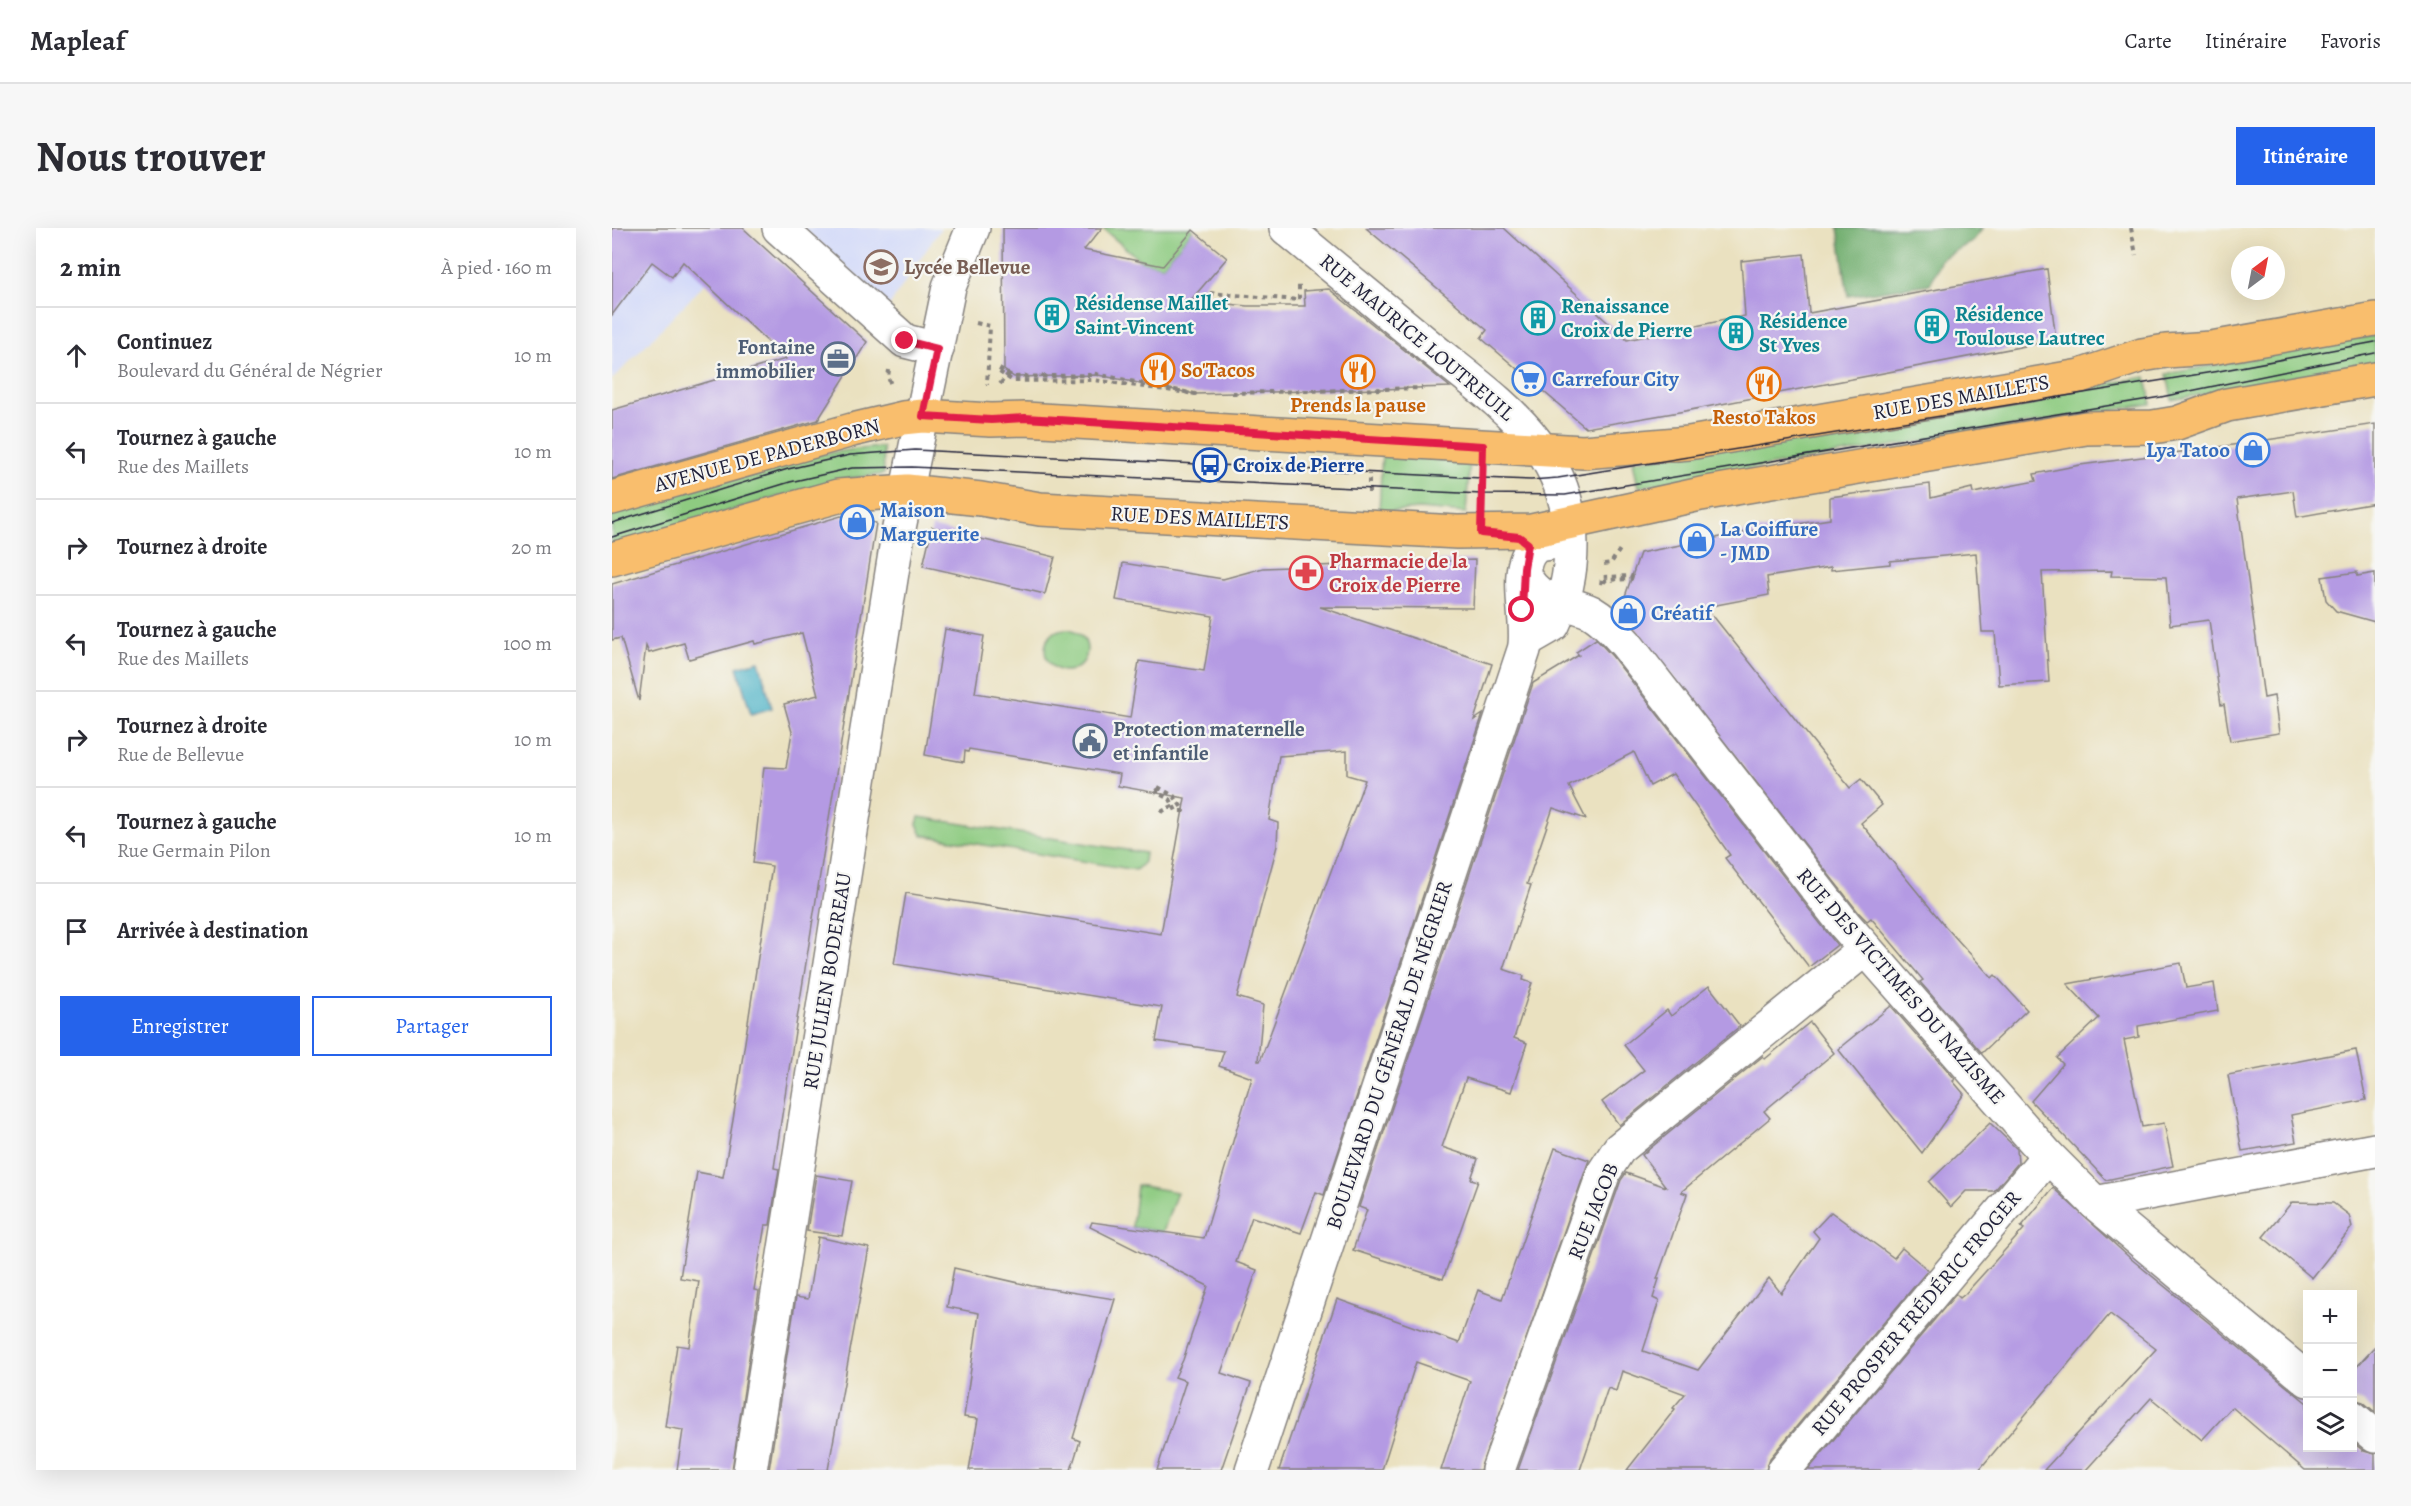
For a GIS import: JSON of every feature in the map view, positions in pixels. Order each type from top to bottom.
[{"type":"main road","name":"RUE DES MAILLETS","points":[[923,416],[991,420],[1025,418],[1583,452],[1689,443],[2080,376],[2142,355],[2211,348],[2375,319]]},
{"type":"main road","name":"RUE DES MAILLETS","points":[[907,491],[981,498],[1040,509],[1487,533],[1531,531],[1701,494],[2086,428],[2153,427],[2177,423],[2227,405],[2375,379]]},
{"type":"main road","name":"AVENUE DE PADERBORN","points":[[612,498],[852,430],[923,416]]},
{"type":"main road","points":[[612,560],[838,496],[907,491]]},
{"type":"street","points":[[779,228],[905,341],[937,349]]},
{"type":"street","name":"RUE JULIEN BODEREAU","points":[[750,1470],[907,491],[949,288],[973,228]]},
{"type":"street","name":"RUE MAURICE LOUTREUIL","points":[[1286,228],[1509,412],[1543,450]]},
{"type":"street","points":[[1527,640],[1553,625],[1562,603],[1569,575],[1571,523],[1565,495],[1543,450]]},
{"type":"street","points":[[1526,565],[1540,545],[1556,542],[1571,523]]},
{"type":"street","name":"RUE DES MAILLETS","points":[[1487,533],[1524,539],[1528,544],[1526,565]]},
{"type":"street","name":"RUE DES VICTIMES DU NAZISME","points":[[1526,565],[1535,590],[1543,597],[1594,614],[1626,644],[1865,949],[2048,1156],[2096,1203],[2303,1377]]},
{"type":"street","name":"BOULEVARD DU GÉNÉRAL DE NÉGRIER","points":[[1252,1470],[1527,640],[1522,610],[1526,565]]},
{"type":"street","name":"RUE JACOB","points":[[1498,1470],[1604,1172],[1619,1149],[1865,949]]},
{"type":"street","points":[[2096,1203],[2375,1150]]},
{"type":"street","name":"RUE PROSPER FRÉDÉRIC FROGER","points":[[1785,1470],[2048,1156]]},
{"type":"street","points":[[2357,1422],[2375,1436]]},
{"type":"path","points":[[2131,228],[2136,255]]},
{"type":"path","points":[[1208,301],[1209,293],[1299,300],[1299,283],[1307,282]]},
{"type":"path","points":[[1007,375],[1013,379],[1023,379],[1090,375],[1091,373],[1142,385],[1207,394]]},
{"type":"path","points":[[1231,393],[1433,388]]},
{"type":"path","points":[[1367,527],[1371,439]]},
{"type":"path","points":[[1483,446],[1487,533]]},
{"type":"path","points":[[1632,576],[1630,579],[1606,580],[1600,585],[1602,577],[1632,576]]},
{"type":"path","points":[[1161,812],[1177,804],[1165,793]]},
{"type":"shaded area","points":[[612,228],[751,236],[612,380]]},
{"type":"shaded area","name":"Lycée Bellevue","points":[[803,228],[941,228],[889,306]]},
{"type":"green space","points":[[1102,228],[1191,228],[1193,230],[1163,266],[1142,262]]},
{"type":"green space","points":[[1838,228],[1983,228],[1973,241],[1941,259],[1930,284],[1848,296]]},
{"type":"green space","points":[[2375,335],[2375,363],[2172,400],[2167,374]]},
{"type":"green space","points":[[2146,377],[2151,404],[1638,487],[1633,461]]},
{"type":"green space","points":[[883,447],[884,474],[837,480],[612,545],[612,515],[712,482],[780,463],[848,450]]},
{"type":"green space","points":[[1382,453],[1470,459],[1466,513],[1419,509],[1379,512]]},
{"type":"green space","points":[[1066,629],[1081,635],[1087,650],[1081,665],[1066,671],[1051,665],[1045,650],[1051,635]]},
{"type":"green space","points":[[919,817],[1145,853],[1144,862],[1136,870],[922,835],[917,824]]},
{"type":"green space","points":[[1137,1185],[1177,1192],[1163,1232],[1132,1227]]},
{"type":"water","points":[[759,661],[772,708],[751,714],[737,667]]},
{"type":"building","points":[[612,228],[743,228],[867,342],[818,420],[612,479],[612,410],[786,359],[683,262],[672,277],[652,262],[612,315]]},
{"type":"building","points":[[1003,228],[1102,228],[1084,250],[1163,266],[1193,230],[1227,258],[1191,300],[1247,306],[1305,306],[1304,291],[1329,289],[1450,387],[1195,394],[1098,375],[1014,377],[1004,370]]},
{"type":"building","points":[[1366,228],[1504,228],[1627,340],[1745,316],[1741,261],[1804,254],[1809,313],[2047,269],[2056,340],[1586,428],[1481,338],[1487,330]]},
{"type":"building","points":[[2375,424],[2375,503],[2297,517],[2293,491],[2237,499],[2264,698],[2274,696],[2279,733],[2230,741],[2224,704],[2221,705],[2209,620],[2170,625],[2166,577],[2111,576],[2112,571],[2042,572],[2049,682],[1999,685],[1995,632],[1982,632],[1976,553],[1890,561],[1890,564],[1831,570],[1831,567],[1767,577],[1769,595],[1706,607],[1850,788],[1861,779],[1882,805],[1861,823],[1945,926],[1992,978],[1995,975],[2027,1010],[1982,1053],[1920,982],[1923,980],[1871,918],[1867,921],[1859,913],[1627,618],[1630,616],[1622,605],[1640,553],[1751,531],[1830,519],[1830,497],[1930,484],[1931,498],[1972,488],[1973,493],[2036,481],[2034,474],[2080,465]]},
{"type":"building","points":[[841,516],[876,523],[774,1168],[779,1169],[770,1225],[765,1225],[754,1290],[759,1291],[732,1470],[677,1470],[683,1430],[665,1427],[677,1345],[689,1347],[699,1281],[680,1278],[697,1172],[723,1177],[733,1120],[772,866],[753,863],[764,767],[786,768],[792,732],[784,704],[818,695],[802,633],[755,644],[754,641],[689,659],[684,643],[649,653],[646,646],[639,701],[621,638],[612,640],[612,584]]},
{"type":"building","points":[[932,527],[1055,557],[1045,594],[923,566]]},
{"type":"building","points":[[1475,560],[1473,608],[1320,607],[1492,664],[1474,720],[1483,714],[1324,1195],[1316,1192],[1301,1233],[1252,1217],[1236,1262],[1257,1270],[1221,1373],[1251,1383],[1221,1470],[1157,1470],[1186,1381],[1175,1377],[1208,1286],[1090,1227],[1092,1222],[1204,1238],[1252,1078],[1219,1066],[1224,1051],[1156,1041],[1162,1007],[894,964],[906,893],[1161,934],[1185,798],[1118,786],[1120,774],[969,749],[968,752],[965,751],[964,762],[925,755],[945,629],[984,636],[975,693],[1130,718],[1139,661],[1204,671],[1213,616],[1116,600],[1123,563],[1223,579],[1263,568]],"holes":[[[1347,751],[1347,775],[1365,780],[1260,1061],[1258,1061],[1263,1005],[1237,997],[1277,846],[1278,823],[1269,820],[1279,756]]]},
{"type":"building","points":[[2357,572],[2357,576],[2375,573],[2375,622],[2336,611],[2326,600],[2322,577]]},
{"type":"building","points":[[1596,639],[1612,656],[1837,945],[1809,967],[1725,858],[1730,855],[1673,774],[1650,786],[1634,752],[1569,786],[1586,819],[1553,808],[1527,884],[1531,885],[1503,969],[1524,976],[1523,980],[1532,983],[1514,1038],[1527,1043],[1511,1092],[1466,1078],[1442,1147],[1478,1159],[1471,1179],[1478,1181],[1443,1279],[1353,1250],[1367,1210],[1359,1207],[1533,683],[1579,655],[1576,652]]},
{"type":"building","points":[[2181,963],[2186,988],[2214,983],[2218,1011],[2138,1026],[2139,1037],[2124,1040],[2142,1127],[2164,1123],[2173,1166],[2106,1180],[2031,1101],[2063,1064],[2057,1058],[2099,1018],[2067,984]]},
{"type":"building","points":[[1709,986],[1740,1026],[1619,1125],[1602,1102],[1644,1070],[1624,1045],[1667,1010],[1671,1016]]},
{"type":"building","points":[[1891,1006],[1955,1079],[1953,1081],[1964,1094],[1922,1153],[1838,1049]]},
{"type":"building","points":[[1810,1022],[1834,1053],[1764,1111],[1770,1118],[1681,1192],[1687,1194],[1657,1279],[1659,1279],[1653,1298],[1659,1301],[1643,1351],[1698,1370],[1769,1278],[1781,1293],[1819,1238],[1813,1231],[1831,1212],[1894,1258],[1902,1248],[1928,1270],[1770,1458],[1766,1470],[1627,1470],[1685,1394],[1622,1371],[1616,1391],[1608,1388],[1580,1470],[1518,1470],[1621,1180],[1626,1173],[1666,1187],[1642,1155],[1763,1056],[1765,1059]]},
{"type":"building","points":[[2356,1050],[2366,1100],[2291,1115],[2296,1142],[2242,1151],[2228,1075]]},
{"type":"building","points":[[1990,1123],[2017,1149],[2018,1163],[1994,1191],[1966,1191],[1951,1207],[1929,1182]]},
{"type":"building","points":[[1555,1148],[1589,1160],[1480,1470],[1441,1470],[1470,1381],[1416,1362],[1382,1470],[1279,1470],[1337,1299],[1459,1343],[1478,1290],[1502,1299]]},
{"type":"building","points":[[816,1175],[852,1181],[842,1236],[807,1231]]},
{"type":"building","points":[[2053,1188],[2130,1258],[2303,1400],[2303,1452],[2357,1452],[2357,1446],[2364,1451],[2375,1454],[2375,1470],[2305,1470],[2232,1407],[2202,1440],[2151,1398],[2086,1470],[2044,1470],[2156,1349],[2110,1314],[1979,1470],[1808,1470],[1956,1294],[1960,1298],[1965,1294],[2024,1229],[2021,1227]]},
{"type":"building","points":[[2292,1202],[2333,1203],[2349,1215],[2352,1227],[2312,1278],[2263,1237]]},
{"type":"building","points":[[818,1237],[869,1248],[828,1470],[769,1470],[796,1297],[808,1299]]},
{"type":"building","points":[[954,1268],[1032,1286],[1115,1299],[1073,1438],[1080,1441],[1071,1470],[969,1470],[978,1419],[964,1417],[979,1313],[947,1307]]},
{"type":"building","points":[[2375,1347],[2375,1412],[2363,1402],[2357,1400],[2357,1367]]},
{"type":"tram line","points":[[612,523],[788,469],[850,455],[915,450],[1482,478],[1531,480],[1558,478],[2219,371],[2375,342]]},
{"type":"tram line","points":[[612,537],[790,482],[852,468],[912,467],[1482,494],[1565,495],[2161,397],[2375,353]]},
{"type":"place","name":"Lycée Bellevue","points":[[881,267]]},
{"type":"place","name":"Résidense Maillet Saint-Vincent","points":[[1052,315]]},
{"type":"place","name":"Renaissance Croix de Pierre","points":[[1538,318]]},
{"type":"place","name":"Résidence Toulouse Lautrec","points":[[1932,326]]},
{"type":"place","name":"Résidence St Yves","points":[[1736,333]]},
{"type":"place","name":"Fontaine immobilier","points":[[838,359]]},
{"type":"place","name":"So'Tacos","points":[[1158,370]]},
{"type":"place","name":"Prends la pause","points":[[1358,372]]},
{"type":"place","name":"Carrefour City","points":[[1529,379]]},
{"type":"place","name":"Resto Takos","points":[[1764,384]]},
{"type":"place","name":"Lya Tatoo","points":[[2253,450]]},
{"type":"place","name":"Croix de Pierre","points":[[1210,465]]},
{"type":"place","name":"Maison Marguerite","points":[[857,522]]},
{"type":"place","name":"La Coiffure - JMD","points":[[1697,541]]},
{"type":"place","name":"Pharmacie de la Croix de Pierre","points":[[1306,573]]},
{"type":"place","name":"Créatif","points":[[1628,613]]},
{"type":"place","name":"Protection maternelle et infantile","points":[[1090,741]]},
{"type":"route","points":[[905,341],[937,349],[923,416],[991,420],[1025,418],[1483,446],[1481,533],[1519,537],[1528,544],[1524,568],[1522,610]]}]
